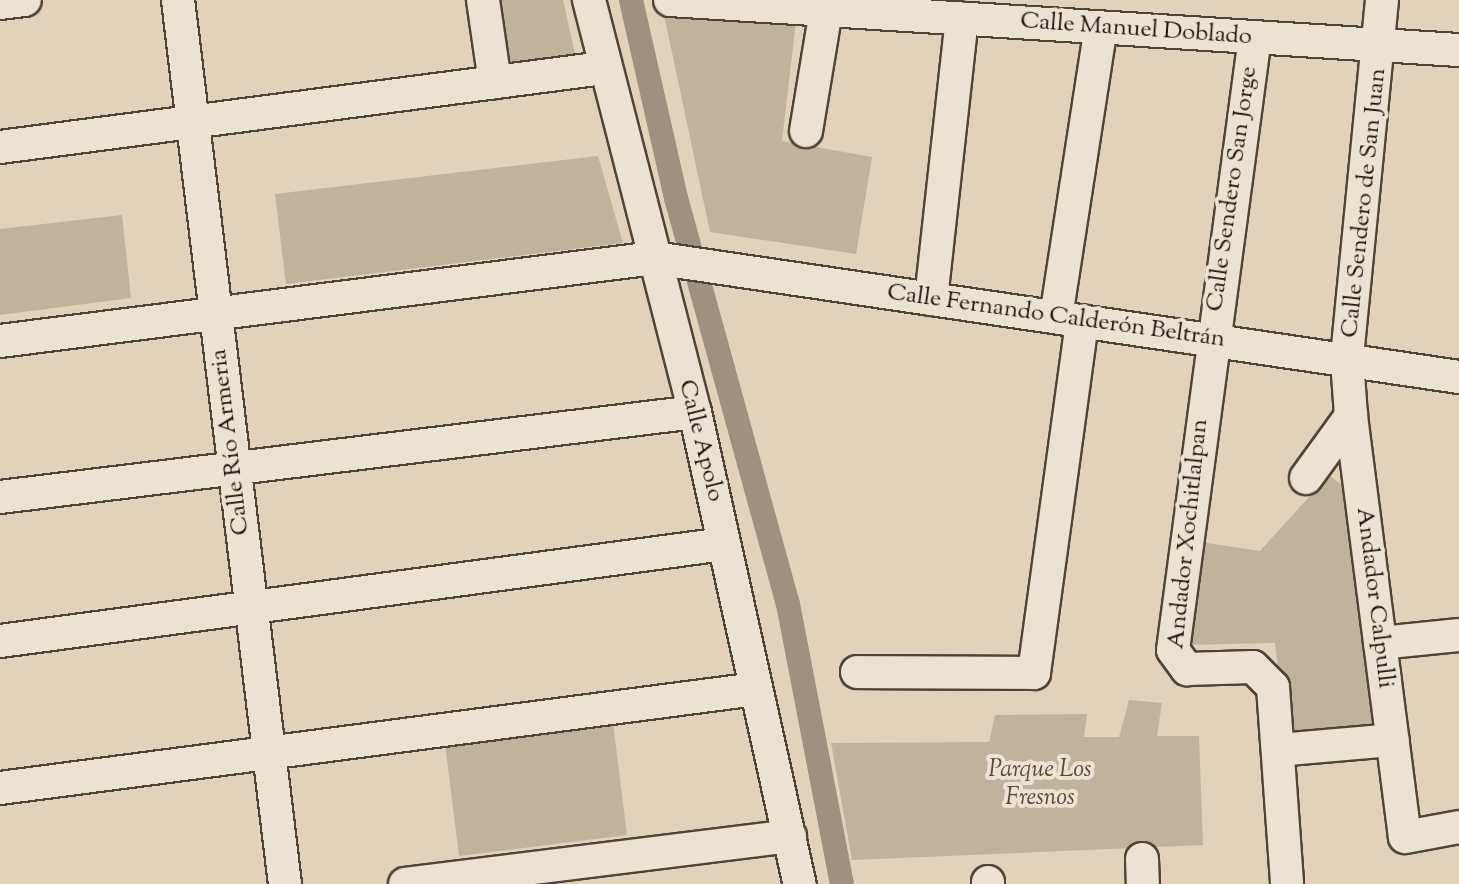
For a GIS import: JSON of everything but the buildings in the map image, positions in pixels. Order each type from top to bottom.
[{"type":"street","points":[[0,3],[25,0]]},
{"type":"street","name":"Calle Río Armeria","points":[[178,0],[285,884]]},
{"type":"street","points":[[483,0],[495,82]]},
{"type":"street","name":"Calle Apolo","points":[[589,0],[603,68],[666,259],[695,412],[800,884]]},
{"type":"street","name":"Calle Manuel Doblado","points":[[670,0],[1459,50]]},
{"type":"street","name":"Calle Sendero de San Juan","points":[[1347,360],[1383,45],[1382,0]]},
{"type":"street","points":[[806,131],[826,10]]},
{"type":"street","points":[[931,299],[962,19]]},
{"type":"street","points":[[857,672],[1034,673],[1101,27]]},
{"type":"street","name":"Calle Sendero San Jorge","points":[[1210,340],[1255,37]]},
{"type":"street","points":[[0,147],[603,68]]},
{"type":"street","name":"Calle Fernando Calderón Beltrán","points":[[0,341],[666,259],[1459,377]]},
{"type":"street","name":"Andador Xochitlalpan","points":[[1210,340],[1173,650],[1187,669],[1265,673],[1278,750],[1287,884]]},
{"type":"street","name":"Andador Calpulli","points":[[1347,360],[1351,416],[1405,837],[1459,827]]},
{"type":"street","points":[[0,497],[695,412]]},
{"type":"street","points":[[1306,478],[1351,416]]},
{"type":"street","points":[[0,641],[724,544]]},
{"type":"street","points":[[1380,643],[1459,635]]},
{"type":"street","points":[[0,788],[756,689]]},
{"type":"street","points":[[1278,750],[1393,740]]},
{"type":"street","points":[[405,884],[790,836]]},
{"type":"green space","points":[[489,0],[563,0],[577,63],[499,75]]},
{"type":"green space","points":[[663,10],[796,21],[782,141],[872,157],[856,254],[710,232]]},
{"type":"green space","points":[[598,156],[623,243],[286,284],[275,194]]},
{"type":"green space","points":[[122,215],[131,298],[0,315],[0,229]]},
{"type":"green space","points":[[1329,475],[1349,491],[1377,731],[1287,740],[1275,643],[1184,645],[1194,541],[1260,551]]},
{"type":"green space","name":"Parque Los Fresnos","points":[[1129,700],[1162,703],[1157,736],[1199,736],[1203,845],[852,860],[831,743],[989,742],[995,715],[1087,714],[1084,737],[1119,737]]},
{"type":"green space","points":[[613,723],[627,835],[459,856],[445,744]]},
{"type":"waterway","points":[[631,0],[676,198],[788,604],[842,884]]}]
